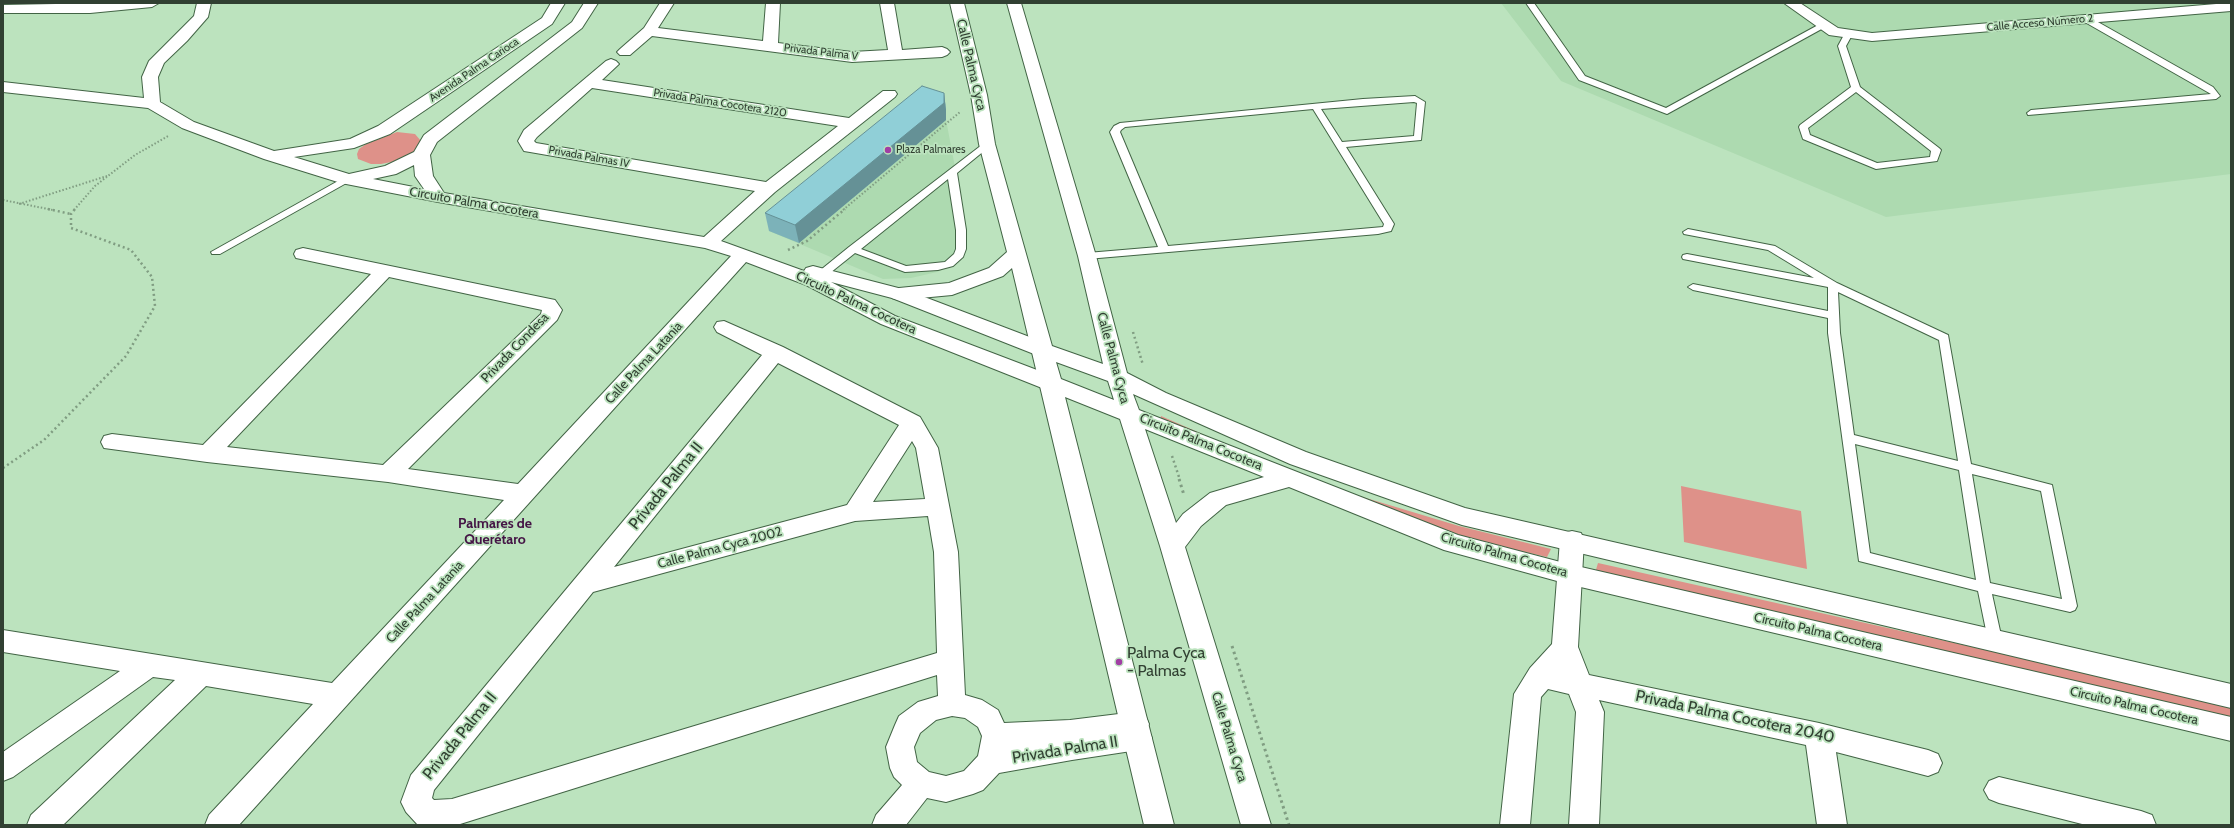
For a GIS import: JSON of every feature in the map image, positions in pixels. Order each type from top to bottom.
[{"type":"street","points":[[3,9],[90,10],[152,3]]},
{"type":"street","points":[[3,87],[152,104],[150,77],[156,60],[182,38],[201,17],[204,3]]},
{"type":"street","name":"Avenida Palma Carioca","points":[[270,155],[354,143],[384,130],[547,21],[558,3]]},
{"type":"street","name":"Avenida Palma Carioca","points":[[384,130],[421,133],[577,25],[591,3]]},
{"type":"street","points":[[625,52],[649,31],[667,3]]},
{"type":"street","name":"Privada Palma V","points":[[770,46],[773,3]]},
{"type":"street","points":[[887,3],[896,56]]},
{"type":"street","name":"Calle Palma Cyca","points":[[957,3],[979,95],[987,144],[1050,383],[1159,825]]},
{"type":"street","name":"Calle Palma Cyca","points":[[1014,3],[1087,256],[1117,377],[1172,546],[1256,825]]},
{"type":"street","name":"Calle Acceso Número 2","points":[[1791,3],[1834,32],[1872,37],[2231,7]]},
{"type":"street","name":"Privada Palma V","points":[[649,31],[852,57],[896,56],[942,52]]},
{"type":"street","name":"Privada Palmas IV","points":[[611,64],[530,134],[526,141],[530,147],[769,188]]},
{"type":"street","name":"Privada Palma Cocotera 2120","points":[[589,83],[852,123]]},
{"type":"street","points":[[708,243],[769,188],[889,94]]},
{"type":"street","name":"Circuito Palma Cocotera","points":[[152,104],[188,125],[270,155],[347,179],[438,197],[708,243],[818,277],[899,294],[1117,377],[1158,398],[1298,458],[1462,516],[1572,540],[2231,696]]},
{"type":"street","name":"Avenida Palma Carioca","points":[[421,133],[421,155]]},
{"type":"street","name":"Avenida Palma Carioca","points":[[347,179],[340,164],[344,154],[354,143]]},
{"type":"street","points":[[347,179],[390,170],[421,155],[424,176],[438,197]]},
{"type":"street","points":[[899,294],[952,290],[996,272],[1016,253]]},
{"type":"street","name":"Privada Condesa","points":[[303,254],[384,272],[548,304],[552,310],[550,316],[388,474]]},
{"type":"street","name":"Calle Palma Latania","points":[[220,825],[524,494],[754,258]]},
{"type":"street","points":[[207,454],[384,272]]},
{"type":"street","name":"Circuito Palma Cocotera","points":[[818,277],[888,320],[1128,413],[1453,543],[1568,574],[2231,729]]},
{"type":"street","points":[[724,327],[912,422],[927,448],[946,552],[949,660],[952,704]]},
{"type":"street","name":"Privada Palma II","points":[[776,352],[421,784],[416,802],[428,814],[452,813],[949,660]]},
{"type":"street","points":[[855,512],[912,422]]},
{"type":"street","points":[[112,442],[388,474],[524,494]]},
{"type":"street","points":[[1172,546],[1192,520],[1218,499],[1291,478]]},
{"type":"street","name":"Calle Palma Cyca 2002","points":[[584,585],[855,512],[938,508]]},
{"type":"street","points":[[1572,540],[1568,574],[1565,647],[1590,712],[1584,825]]},
{"type":"street","points":[[3,641],[338,696]]},
{"type":"street","points":[[1516,825],[1528,694],[1540,676],[1565,647]]},
{"type":"street","points":[[3,768],[148,666]]},
{"type":"street","points":[[42,825],[200,674]]},
{"type":"street","name":"Privada Palma Cocotera 2040","points":[[1540,676],[1819,735],[1928,763]]},
{"type":"street","points":[[952,704],[972,708],[988,719],[994,749],[973,781],[946,789],[921,784],[904,768],[900,747],[909,725],[928,710],[952,704]]},
{"type":"street","name":"Privada Palma II","points":[[994,749],[1072,747],[1137,731]]},
{"type":"street","points":[[1819,735],[1832,825]]},
{"type":"street","points":[[887,825],[921,784]]},
{"type":"street","points":[[1999,790],[2101,820],[2141,825]]},
{"type":"lane","points":[[1530,3],[1582,78],[1667,111],[1823,26]]},
{"type":"lane","points":[[2031,113],[2216,96],[2210,89],[2086,19]]},
{"type":"lane","points":[[1848,35],[1842,46],[1856,88],[1936,150],[1934,159],[1876,166],[1806,137],[1802,126],[1856,88]]},
{"type":"lane","points":[[1164,249],[1115,132],[1117,128],[1123,125],[1316,107],[1415,99],[1421,102],[1418,138],[1339,145]]},
{"type":"lane","points":[[1087,256],[1378,231],[1387,228],[1389,224],[1316,107]]},
{"type":"lane","points":[[818,277],[987,144]]},
{"type":"lane","points":[[853,249],[905,269],[938,267],[949,264],[959,255],[961,249],[961,230],[952,173]]},
{"type":"lane","points":[[216,252],[347,179]]},
{"type":"lane","points":[[1688,232],[1771,248],[1834,285],[1944,338],[1984,587],[1995,640]]},
{"type":"lane","points":[[1687,257],[1834,285]]},
{"type":"lane","points":[[1834,285],[1834,333],[1848,438],[1864,557],[1984,587],[2070,606],[2047,488],[1848,438]]},
{"type":"lane","points":[[1693,287],[1834,316]]},
{"type":"path","points":[[754,258],[807,241],[979,95]]},
{"type":"path","points":[[3,468],[44,440],[126,356],[155,306],[152,277],[131,250],[71,228],[71,214],[95,186],[135,155],[188,125]]},
{"type":"path","points":[[19,204],[109,175]]},
{"type":"path","points":[[3,200],[71,214]]},
{"type":"path","points":[[1231,643],[1289,825]]},
{"type":"shaded area","points":[[1501,3],[2231,3],[2231,174],[1886,217],[1561,81]]},
{"type":"shaded area","points":[[924,103],[944,109],[967,231],[965,248],[955,263],[937,272],[911,278],[883,279],[769,231]]},
{"type":"shaded area","points":[[397,132],[415,134],[421,141],[417,151],[401,160],[381,164],[371,164],[358,159],[357,154],[359,149],[366,144]]},
{"type":"shaded area","points":[[1161,416],[1280,468],[1336,489],[1459,526],[1551,549],[1547,557],[1476,541],[1339,502],[1159,425]]},
{"type":"shaded area","points":[[1681,486],[1801,511],[1807,569],[1684,542]]},
{"type":"shaded area","points":[[1598,563],[2231,705],[2231,717],[1595,573]]},
{"type":"building","points":[[922,86],[944,93],[944,103],[795,225],[765,213]]},
{"type":"place","name":"Plaza Palmares","points":[[888,150]]},
{"type":"place","name":"Palma Cyca - Palmas","points":[[1119,662]]},
{"type":"district","name":"Palmares de Querétaro","points":[[495,532]]}]
